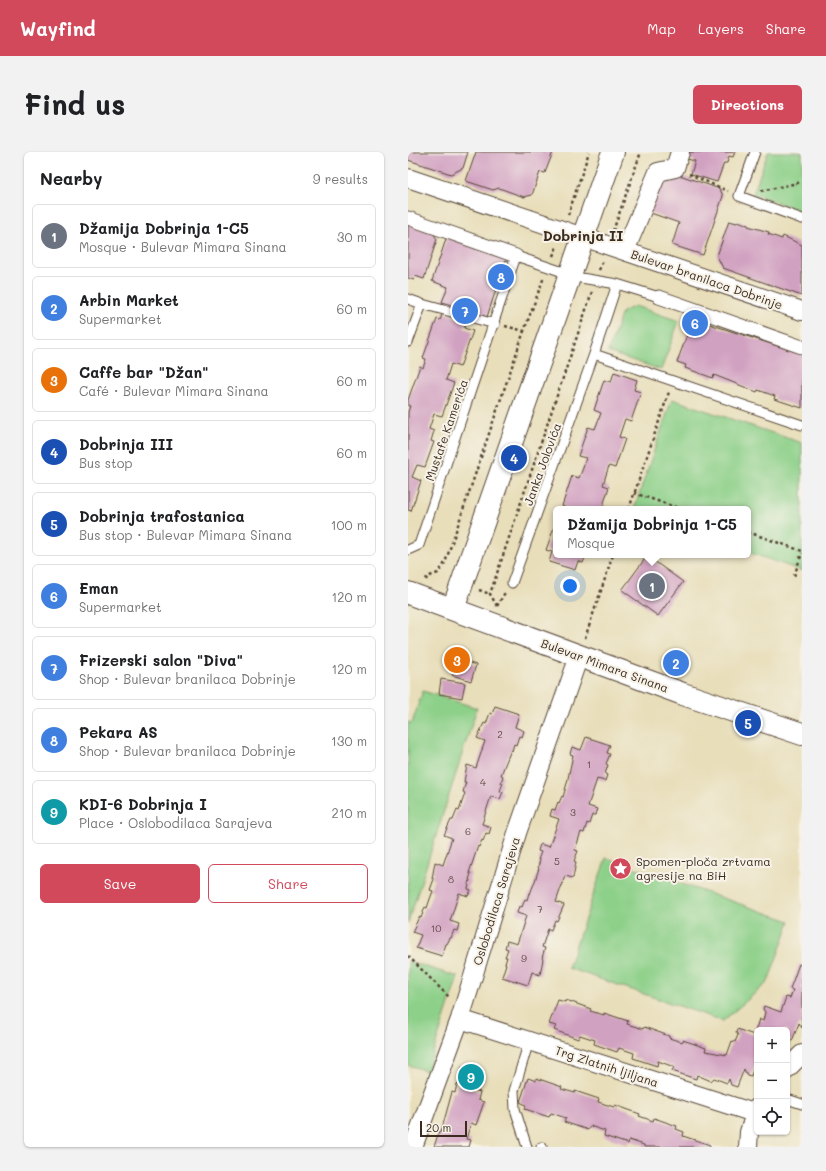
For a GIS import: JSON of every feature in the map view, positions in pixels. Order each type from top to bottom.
[{"type":"street","points":[[453,609],[613,152]]},
{"type":"street","points":[[616,248],[658,172],[678,160]]},
{"type":"street","name":"Bulevar branilaca Dobrinje","points":[[408,178],[802,311]]},
{"type":"street","points":[[408,218],[516,256]]},
{"type":"street","points":[[659,297],[802,347]]},
{"type":"street","name":"Bulevar Mimara Sinana","points":[[414,595],[453,609],[498,612],[583,642],[683,694],[802,734]]},
{"type":"street","name":"Oslobodilaca Sarajeva","points":[[413,1147],[461,1015],[517,833],[583,642]]},
{"type":"street","name":"Trg Zlatnih ljiljana","points":[[461,1015],[529,1041],[754,1111]]},
{"type":"street","points":[[790,1066],[802,1054]]},
{"type":"street","name":"Trg Zlatnih ljiljana","points":[[748,1147],[749,1132],[754,1114]]},
{"type":"lane","points":[[754,152],[739,196],[802,219]]},
{"type":"lane","points":[[516,256],[570,274],[616,284],[659,297]]},
{"type":"lane","name":"Mustafe Kamerića","points":[[408,550],[419,545],[495,324],[516,256]]},
{"type":"lane","name":"Janka Jolovića","points":[[512,582],[594,354],[616,284]]},
{"type":"lane","points":[[408,299],[495,324]]},
{"type":"lane","points":[[408,342],[422,304]]},
{"type":"lane","points":[[594,354],[802,425]]},
{"type":"lane","points":[[527,1147],[515,1109],[514,1091],[529,1041]]},
{"type":"lane","points":[[790,1100],[802,1104]]},
{"type":"path","points":[[498,612],[490,594],[596,280],[616,248],[642,152]]},
{"type":"path","points":[[678,160],[739,196],[802,182]]},
{"type":"path","points":[[414,595],[427,577],[438,573],[445,563],[524,331]]},
{"type":"path","points":[[630,506],[672,381]]},
{"type":"path","points":[[634,493],[672,506]]},
{"type":"path","points":[[751,533],[802,552],[794,576]]},
{"type":"path","points":[[583,642],[612,558]]},
{"type":"path","points":[[498,612],[512,582]]},
{"type":"path","points":[[408,956],[461,1015]]},
{"type":"green space","points":[[768,152],[802,152],[802,211],[753,194]]},
{"type":"green space","points":[[635,306],[679,321],[661,370],[608,352],[622,312]]},
{"type":"green space","points":[[672,399],[802,443],[802,571],[751,553],[751,506],[635,506]]},
{"type":"green space","points":[[423,691],[477,708],[408,923],[408,722],[412,723]]},
{"type":"green space","points":[[606,858],[790,921],[768,982],[723,1021],[568,968]]},
{"type":"green space","points":[[408,961],[458,977],[427,1071],[408,1065]]},
{"type":"building","points":[[408,152],[468,152],[463,168],[451,174],[408,160]]},
{"type":"building","points":[[476,152],[553,152],[545,173],[540,172],[532,195],[524,197],[499,188],[493,190],[466,181]]},
{"type":"building","points":[[690,152],[735,152],[733,157],[729,156],[727,163],[724,163],[717,182],[691,174],[695,161],[687,159]]},
{"type":"building","points":[[665,170],[720,189],[723,196],[703,255],[672,245],[679,223],[645,211]]},
{"type":"building","points":[[729,221],[737,223],[738,221],[748,226],[769,232],[768,234],[782,239],[783,236],[802,245],[802,296],[723,268],[717,256]]},
{"type":"building","points":[[408,222],[430,229],[437,239],[424,279],[415,276],[414,280],[408,278]]},
{"type":"building","points":[[447,236],[507,256],[487,317],[442,302],[448,287],[432,281]]},
{"type":"building","points":[[443,312],[467,321],[464,328],[473,331],[460,367],[451,364],[446,380],[454,383],[442,416],[434,414],[429,429],[434,431],[431,441],[434,442],[425,467],[417,465],[412,477],[421,481],[411,511],[408,510],[408,412],[410,406],[408,406],[408,400],[420,366],[423,368],[426,359],[423,358],[437,319],[440,320]]},
{"type":"building","points":[[703,322],[802,354],[802,408],[774,399],[775,396],[758,390],[757,392],[714,375],[713,378],[685,368],[686,365],[677,362],[690,327]]},
{"type":"building","points":[[614,372],[637,380],[634,390],[641,392],[631,421],[625,419],[619,437],[625,439],[615,468],[609,466],[603,485],[609,487],[603,506],[562,506],[572,476],[579,478],[583,468],[586,458],[578,456],[588,427],[595,429],[601,413],[594,410],[604,380],[611,382]]},
{"type":"building","points":[[553,530],[553,558],[585,558],[583,563],[578,561],[575,570],[549,562],[552,552],[546,550]]},
{"type":"building","points":[[646,558],[650,558],[683,582],[658,616],[622,590]]},
{"type":"building","points":[[457,659],[476,665],[471,681],[452,675]]},
{"type":"building","points":[[441,679],[465,683],[462,698],[439,694]]},
{"type":"building","points":[[495,706],[519,714],[515,727],[524,731],[522,737],[519,736],[516,745],[514,744],[501,775],[503,776],[501,783],[503,783],[500,791],[503,792],[500,799],[491,796],[482,824],[491,827],[489,834],[486,833],[483,841],[482,840],[479,847],[478,846],[469,873],[471,873],[468,889],[471,890],[468,896],[459,893],[450,921],[459,924],[457,931],[454,930],[451,938],[446,944],[442,956],[416,948],[421,935],[412,932],[419,917],[421,918],[425,907],[427,908],[433,891],[430,890],[434,879],[432,879],[435,862],[443,865],[452,838],[444,835],[457,810],[459,811],[465,793],[463,792],[466,782],[464,782],[467,765],[476,768],[485,741],[477,738],[484,723],[486,724],[490,713],[492,714]]},
{"type":"building","points":[[586,737],[610,745],[607,753],[610,754],[606,764],[608,765],[605,774],[607,775],[605,781],[597,779],[588,806],[597,809],[595,815],[592,815],[589,824],[587,823],[584,833],[581,832],[575,850],[578,851],[574,861],[576,862],[573,878],[565,876],[556,902],[564,905],[551,930],[548,929],[542,947],[545,948],[540,975],[532,972],[528,985],[502,977],[506,964],[507,957],[505,957],[508,949],[505,948],[507,941],[517,944],[526,916],[517,913],[519,906],[522,907],[525,899],[527,900],[535,881],[539,868],[540,860],[538,860],[541,852],[538,851],[540,844],[549,847],[559,819],[550,816],[552,809],[555,810],[558,802],[559,803],[562,796],[563,797],[573,755],[570,754],[572,747],[581,750]]},
{"type":"building","points":[[799,964],[802,965],[802,1028],[799,1023],[792,1041],[790,1040],[790,1027],[756,1027],[759,1019],[763,1021],[765,1012],[763,1009],[764,1006],[781,1012],[786,997],[790,998],[793,990],[790,989]]},
{"type":"building","points":[[558,1000],[565,1002],[566,1000],[591,1009],[590,1011],[604,1015],[604,1013],[628,1021],[627,1024],[643,1029],[644,1027],[669,1036],[669,1038],[682,1042],[683,1040],[706,1048],[705,1051],[727,1055],[732,1041],[735,1042],[738,1035],[736,1032],[737,1029],[754,1035],[754,1067],[751,1076],[747,1075],[744,1069],[737,1087],[731,1085],[729,1079],[727,1083],[714,1078],[711,1081],[697,1075],[696,1079],[672,1071],[674,1067],[658,1061],[657,1066],[633,1058],[634,1053],[619,1048],[617,1052],[594,1044],[595,1040],[580,1035],[578,1039],[554,1030],[556,1026],[549,1024]]},
{"type":"building","points":[[462,1067],[484,1074],[481,1086],[459,1079]]},
{"type":"building","points":[[528,1078],[536,1081],[536,1078],[562,1087],[561,1089],[575,1093],[575,1091],[599,1099],[598,1102],[614,1107],[615,1105],[640,1114],[639,1116],[653,1121],[654,1118],[677,1126],[676,1129],[684,1132],[683,1136],[710,1145],[710,1147],[644,1147],[644,1145],[629,1140],[628,1144],[604,1136],[605,1131],[590,1126],[588,1130],[564,1122],[566,1118],[551,1113],[549,1117],[525,1109],[526,1105],[520,1102]]},
{"type":"building","points":[[457,1084],[480,1092],[478,1100],[484,1102],[476,1125],[471,1123],[466,1139],[471,1140],[469,1147],[434,1147],[439,1131],[441,1132],[452,1092],[455,1093]]},
{"type":"place","name":"Pekara AS","points":[[501,277]]},
{"type":"place","name":"Frizerski salon \"Diva\"","points":[[465,311]]},
{"type":"place","name":"Eman","points":[[695,323]]},
{"type":"place","name":"Dobrinja III","points":[[514,458]]},
{"type":"place","name":"Džamija Dobrinja 1-C5","points":[[652,586]]},
{"type":"place","name":"Caffe bar \"Džan\"","points":[[457,660]]},
{"type":"place","name":"Arbin Market","points":[[676,663]]},
{"type":"place","name":"Dobrinja trafostanica","points":[[748,723]]},
{"type":"place","name":"Spomen-ploča zrtvama agresije na BiH","points":[[620,868]]},
{"type":"place","name":"KDI-6 Dobrinja I","points":[[471,1077]]},
{"type":"district","name":"Dobrinja II","points":[[583,235]]}]
